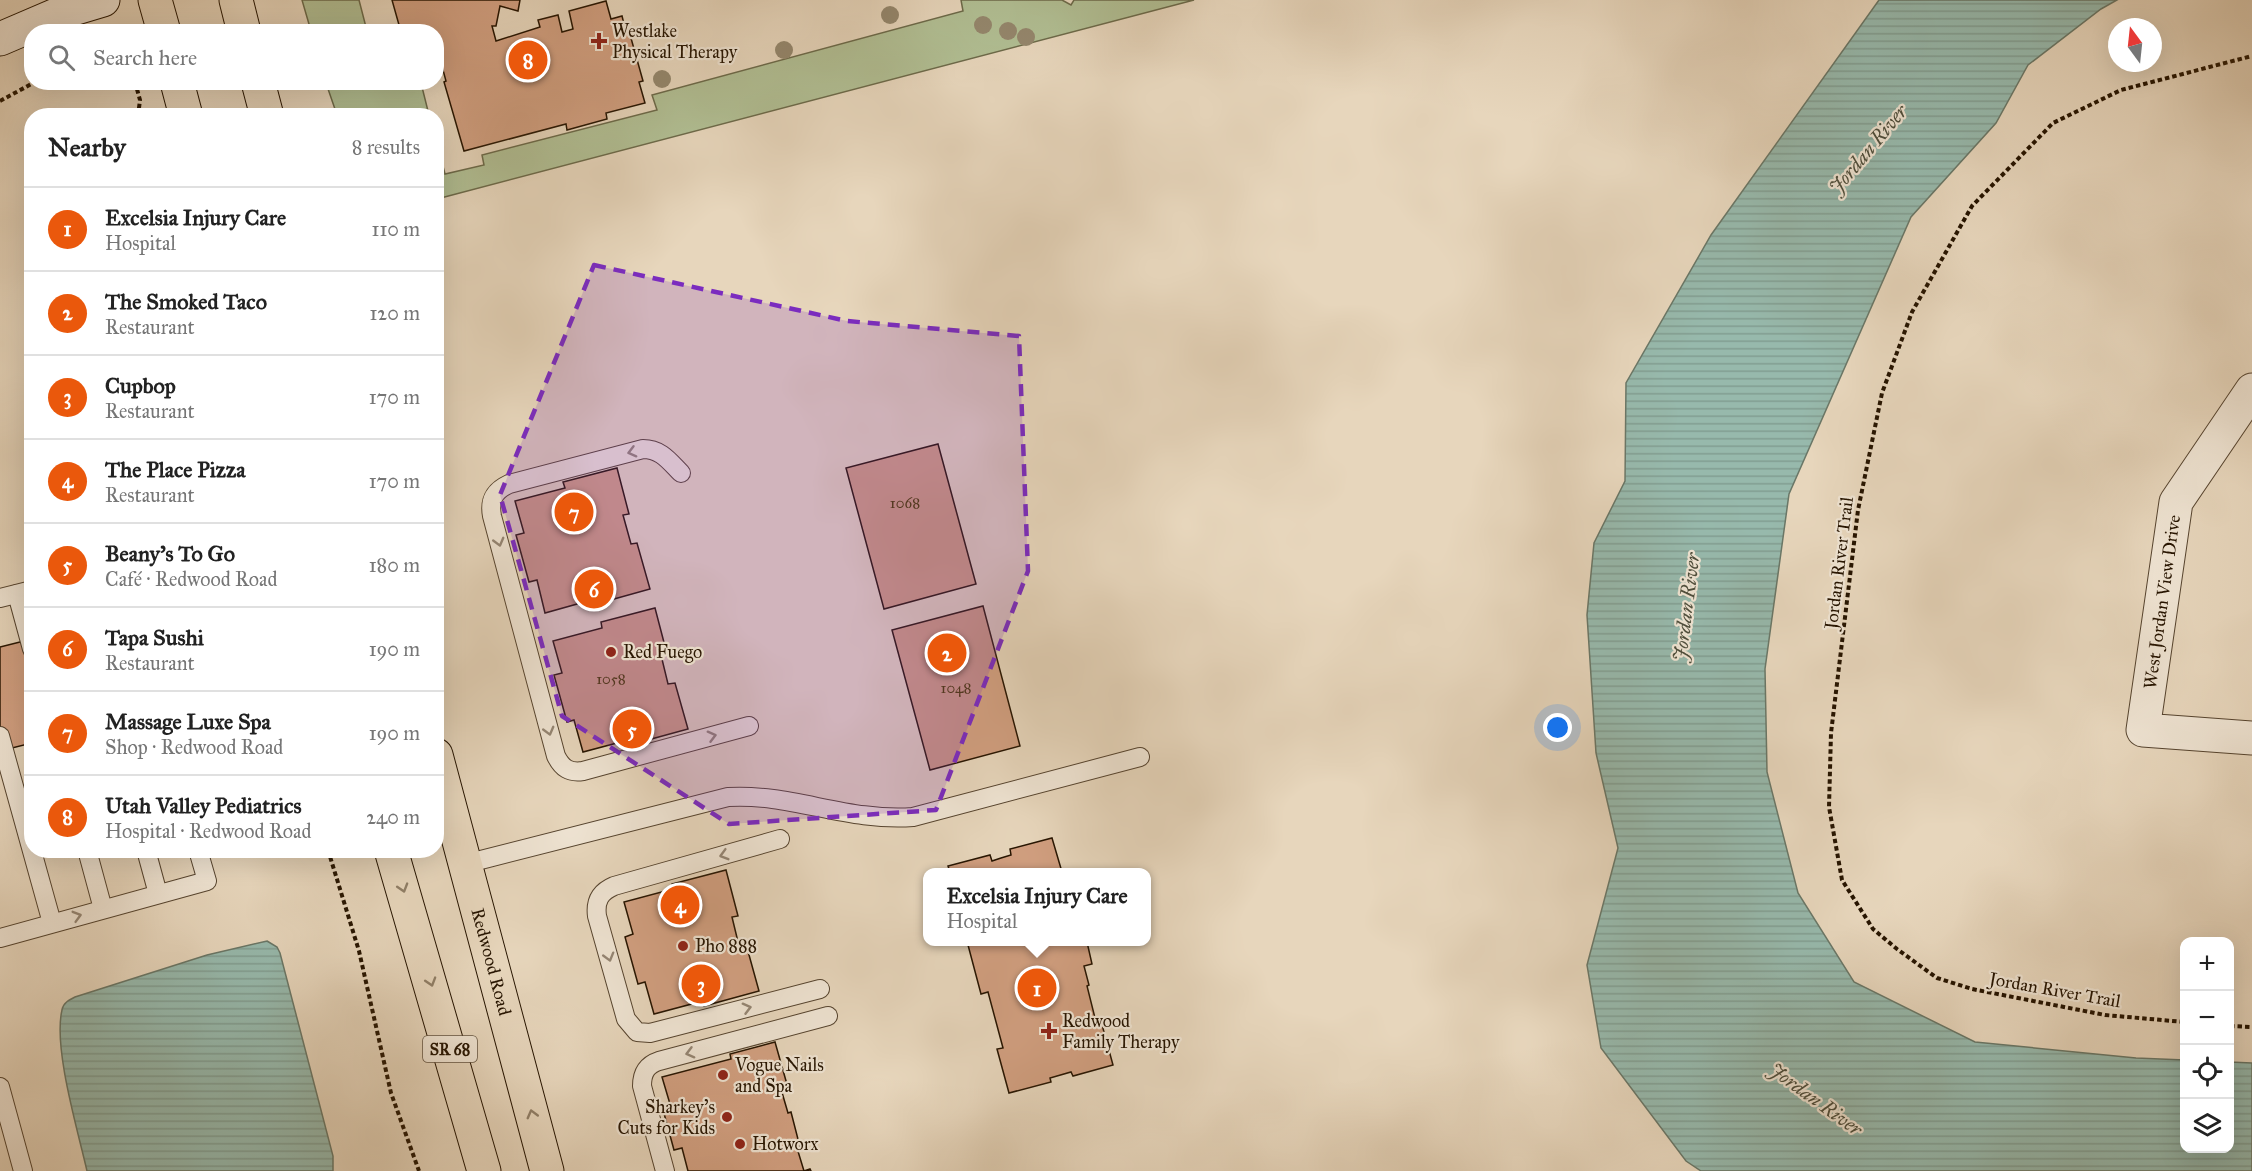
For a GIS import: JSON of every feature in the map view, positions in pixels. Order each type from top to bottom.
[{"type":"main road","points":[[155,0],[162,24]]},
{"type":"main road","points":[[236,0],[242,24]]},
{"type":"main road","points":[[179,90],[184,108]]},
{"type":"main road","points":[[260,90],[265,108]]},
{"type":"main road","name":"Redwood Road","points":[[444,785],[548,1171]]},
{"type":"main road","name":"SR 68","points":[[393,858],[484,1171]]},
{"type":"street","points":[[35,24],[63,12],[103,0]]},
{"type":"street","points":[[0,39],[24,29]]},
{"type":"street","name":"West Jordan View Drive","points":[[2252,390],[2176,502],[2143,730],[2252,738]]},
{"type":"lane","points":[[681,473],[663,455],[652,449],[643,449],[509,484],[500,488],[493,496],[490,506],[492,516],[555,756],[567,770],[583,771],[749,726]]},
{"type":"lane","points":[[16,594],[24,622]]},
{"type":"lane","points":[[0,736],[24,822]]},
{"type":"lane","points":[[465,864],[728,797],[748,796],[877,818],[913,817],[1140,757]]},
{"type":"lane","points":[[780,839],[614,886],[602,893],[598,899],[597,916],[626,1019],[637,1032],[650,1033],[820,989]]},
{"type":"lane","points":[[34,858],[52,923]]},
{"type":"lane","points":[[89,858],[103,909]]},
{"type":"lane","points":[[148,858],[158,894]]},
{"type":"lane","points":[[0,938],[207,881],[200,858]]},
{"type":"lane","points":[[665,1171],[642,1086],[642,1077],[646,1068],[659,1061],[828,1016]]},
{"type":"lane","points":[[0,1087],[23,1171]]},
{"type":"path","name":"Jordan River Trail","points":[[2180,1022],[2104,1015],[1972,989],[1936,978],[1897,950],[1873,929],[1842,880],[1829,807],[1831,733],[1857,510],[1882,393],[1912,312],[1972,206],[2053,123],[2121,90],[2252,56]]},
{"type":"path","points":[[0,101],[24,88]]},
{"type":"path","points":[[137,90],[139,108]]},
{"type":"path","points":[[330,858],[359,951],[391,1093],[419,1171]]},
{"type":"path","points":[[2234,1026],[2252,1027]]},
{"type":"highlighted area","points":[[594,265],[847,321],[1019,336],[1028,571],[936,810],[729,824],[562,716],[500,495]]},
{"type":"shaded area","points":[[302,0],[359,0],[365,24],[309,24]]},
{"type":"shaded area","points":[[961,0],[1062,0],[1071,5],[1074,0],[1194,0],[444,197],[444,170],[445,174],[484,165],[482,155],[657,110],[652,95],[963,11]]},
{"type":"shaded area","points":[[328,90],[423,90],[427,108],[335,108]]},
{"type":"water","name":"Jordan River","points":[[1879,0],[2117,0],[2101,9],[2028,65],[1996,123],[1911,217],[1789,494],[1765,669],[1767,772],[1798,893],[1854,982],[1975,1042],[2136,1058],[2180,1060],[2180,1153],[2234,1153],[2234,1062],[2252,1063],[2252,1171],[1701,1171],[1686,1161],[1601,1048],[1587,965],[1618,848],[1596,753],[1587,615],[1594,543],[1625,481],[1626,383],[1711,235]]},
{"type":"water","points":[[267,941],[277,947],[280,953],[333,1156],[333,1171],[87,1171],[61,1046],[60,1026],[65,1004],[75,997],[207,955]]},
{"type":"building","points":[[392,0],[520,0],[518,11],[500,6],[496,26],[492,26],[496,41],[540,27],[538,20],[558,15],[562,32],[573,29],[569,11],[606,1],[611,19],[622,16],[626,32],[629,31],[643,81],[639,82],[645,103],[606,113],[607,119],[567,130],[566,124],[464,151],[444,82],[446,81],[444,24],[399,24]]},
{"type":"building","points":[[938,444],[976,584],[884,609],[846,468]]},
{"type":"building","points":[[617,468],[629,514],[623,515],[631,544],[637,543],[650,589],[596,604],[595,599],[545,613],[537,580],[529,582],[516,535],[524,533],[515,501],[565,488],[563,482]]},
{"type":"building","points":[[983,606],[1020,746],[930,770],[892,630]]},
{"type":"building","points":[[655,608],[667,654],[661,655],[668,684],[675,683],[688,729],[633,744],[632,739],[583,752],[574,720],[567,722],[554,675],[562,673],[553,641],[602,628],[601,622]]},
{"type":"building","points":[[24,641],[24,745],[0,751],[0,647]]},
{"type":"building","points":[[1052,838],[1061,868],[949,868],[948,866],[990,855],[992,861],[1011,855],[1010,849]]},
{"type":"building","points":[[726,870],[738,916],[732,917],[739,946],[746,944],[759,991],[704,1006],[703,1001],[654,1014],[645,982],[638,984],[625,937],[633,934],[624,902],[673,889],[672,884]]},
{"type":"building","points":[[968,946],[1088,946],[1092,964],[1084,966],[1089,985],[1087,986],[1096,1022],[1101,1021],[1113,1065],[1073,1076],[1071,1072],[1050,1078],[1051,1082],[1009,1093],[997,1049],[1003,1048],[988,992],[981,994]]},
{"type":"building","points":[[775,1042],[788,1088],[781,1089],[788,1113],[791,1112],[800,1147],[797,1148],[804,1171],[688,1171],[682,1148],[674,1150],[662,1106],[670,1104],[662,1077],[731,1059],[730,1054]]},
{"type":"place","name":"Westlake Physical Therapy","points":[[599,41]]},
{"type":"place","name":"Utah Valley Pediatrics","points":[[528,60]]},
{"type":"place","name":"Massage Luxe Spa","points":[[574,512]]},
{"type":"place","name":"Tapa Sushi","points":[[594,589]]},
{"type":"place","name":"Red Fuego","points":[[611,652]]},
{"type":"place","name":"The Smoked Taco","points":[[947,653]]},
{"type":"place","name":"Beany's To Go","points":[[632,729]]},
{"type":"place","name":"The Place Pizza","points":[[680,905]]},
{"type":"place","name":"Pho 888","points":[[683,946]]},
{"type":"place","name":"Cupbop","points":[[701,984]]},
{"type":"place","name":"Excelsia Injury Care","points":[[1037,988]]},
{"type":"place","name":"Redwood Family Therapy","points":[[1049,1031]]},
{"type":"place","name":"Vogue Nails and Spa","points":[[723,1075]]},
{"type":"place","name":"Sharkey's Cuts for Kids","points":[[727,1117]]},
{"type":"place","name":"Hotworx","points":[[740,1144]]}]
